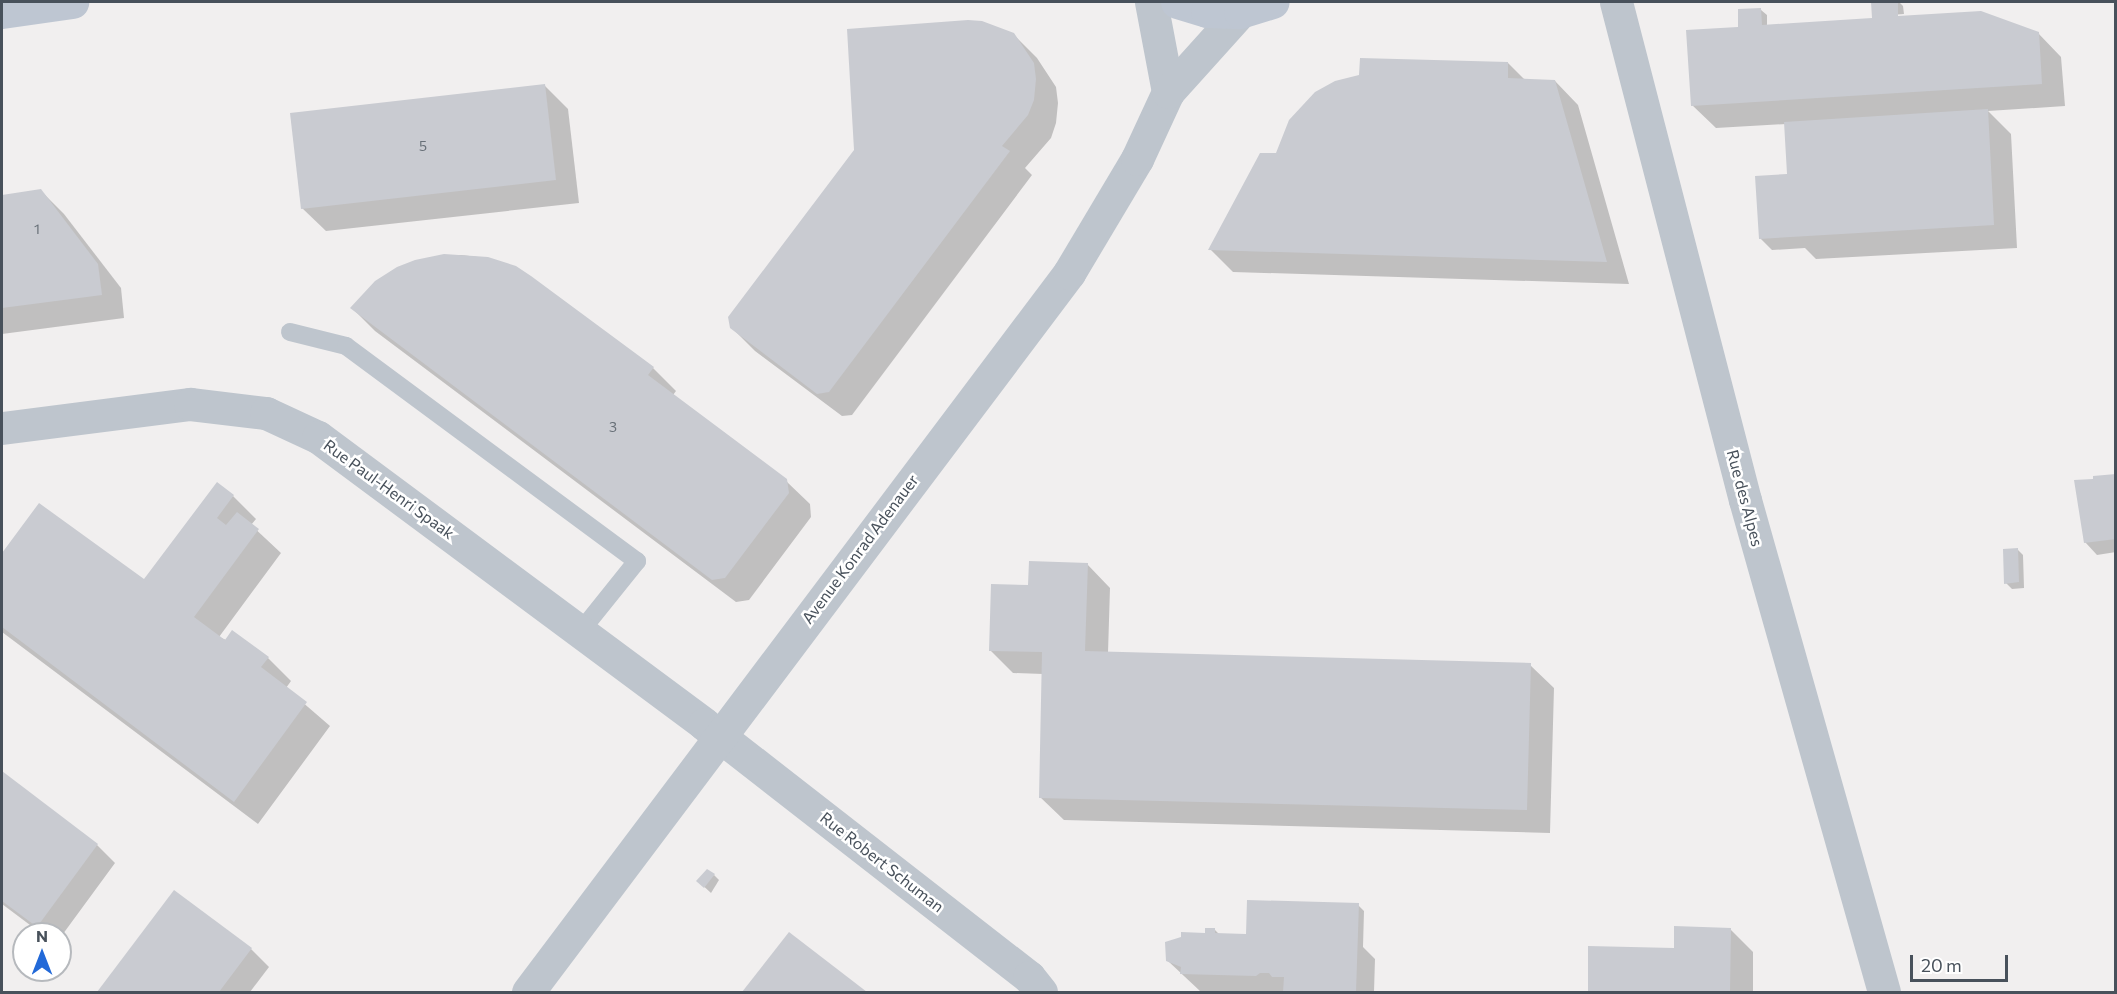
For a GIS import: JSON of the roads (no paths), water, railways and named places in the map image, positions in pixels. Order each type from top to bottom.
[{"type":"main road","points":[[2,12],[72,2]]},
{"type":"main road","points":[[1177,2],[1207,11],[1240,12],[1273,2]]},
{"type":"street","points":[[1151,2],[1167,92]]},
{"type":"street","name":"Rue des Alpes","points":[[1616,2],[1745,500],[1884,993]]},
{"type":"street","name":"Avenue Konrad Adenauer","points":[[528,993],[1069,273],[1137,159],[1167,92],[1240,12]]},
{"type":"street","name":"Rue Paul-Henri Spaak","points":[[2,428],[190,404],[266,412],[318,437],[719,736]]},
{"type":"street","name":"Rue Robert Schuman","points":[[719,736],[1029,977],[1041,993]]},
{"type":"lane","points":[[290,332],[346,346],[637,561],[581,632]]}]
